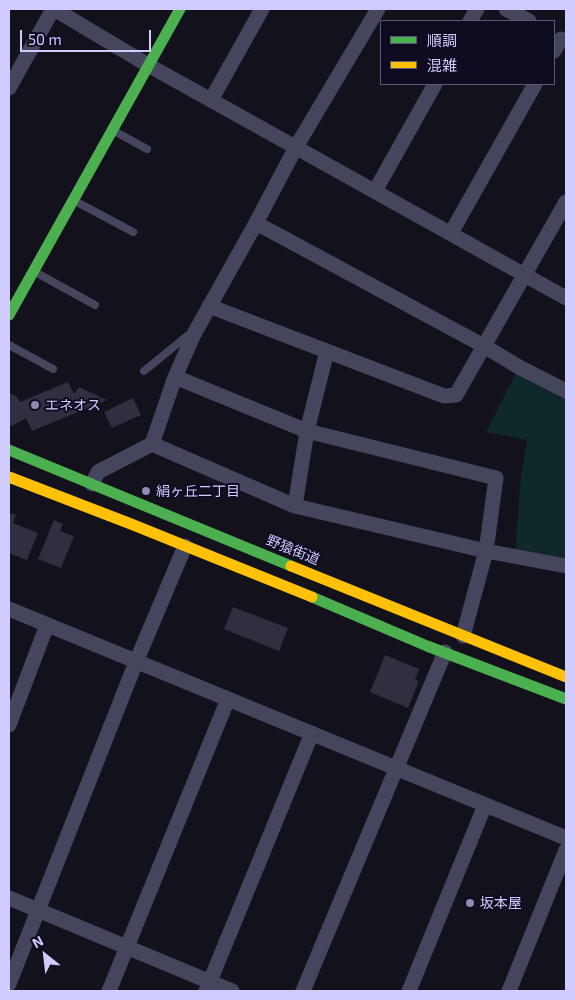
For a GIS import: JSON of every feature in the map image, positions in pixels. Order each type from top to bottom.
[{"type":"main road","points":[[9,315],[180,9]]},
{"type":"main road","name":"野猿街道","points":[[9,450],[566,677]]},
{"type":"main road","points":[[9,476],[566,699]]},
{"type":"street","points":[[9,88],[54,9],[148,65],[566,298]]},
{"type":"street","points":[[211,100],[262,9]]},
{"type":"street","points":[[92,484],[98,472],[152,444],[175,376],[194,334],[296,147],[378,9]]},
{"type":"street","points":[[471,20],[478,9]]},
{"type":"street","points":[[506,9],[527,20]]},
{"type":"street","points":[[375,191],[434,85]]},
{"type":"street","points":[[451,233],[535,85]]},
{"type":"street","points":[[210,306],[444,396],[456,394],[566,202]]},
{"type":"street","points":[[256,223],[566,391]]},
{"type":"street","points":[[295,506],[306,430],[327,351]]},
{"type":"street","points":[[175,376],[306,430],[496,478],[486,551],[463,636]]},
{"type":"street","points":[[152,444],[295,506],[486,551],[565,564]]},
{"type":"street","points":[[9,984],[136,662],[184,546]]},
{"type":"street","points":[[9,610],[566,838]]},
{"type":"street","points":[[9,725],[47,625]]},
{"type":"street","points":[[303,991],[445,652]]},
{"type":"street","points":[[109,991],[228,699]]},
{"type":"street","points":[[208,987],[312,733]]},
{"type":"street","points":[[409,991],[486,805]]},
{"type":"street","points":[[509,991],[566,850]]},
{"type":"street","points":[[9,898],[127,948],[208,987],[232,991]]},
{"type":"lane","points":[[112,130],[147,149]]},
{"type":"lane","points":[[73,200],[133,232]]},
{"type":"lane","points":[[33,271],[95,305]]},
{"type":"lane","points":[[144,371],[187,336],[194,334]]},
{"type":"lane","points":[[9,345],[54,369]]},
{"type":"green space","points":[[519,367],[566,391],[566,560],[515,555],[521,475],[527,440],[486,432]]},
{"type":"building","points":[[68,382],[74,394],[79,387],[107,400],[32,431],[26,418],[12,426],[9,424],[9,393],[16,396],[20,402]]},
{"type":"building","points":[[133,398],[141,415],[112,428],[104,412]]},
{"type":"building","points":[[11,513],[16,515],[13,523],[38,533],[27,560],[9,553],[9,519]]},
{"type":"building","points":[[54,520],[63,524],[60,531],[74,536],[61,568],[38,559]]},
{"type":"building","points":[[233,607],[288,628],[279,651],[224,629]]},
{"type":"building","points":[[385,655],[419,669],[415,679],[419,681],[408,708],[370,692]]},
{"type":"traffic: fast","points":[[9,315],[180,9]]},
{"type":"traffic: fast","points":[[9,450],[291,566]]},
{"type":"traffic: fast","points":[[312,597],[427,646],[566,699]]},
{"type":"traffic: slow","points":[[9,477],[312,597]]},
{"type":"traffic: slow","points":[[291,566],[566,677]]},
{"type":"place","name":"エネオス","points":[[35,405]]},
{"type":"place","name":"絹ヶ丘二丁目","points":[[146,491]]},
{"type":"place","name":"坂本屋","points":[[470,903]]}]
